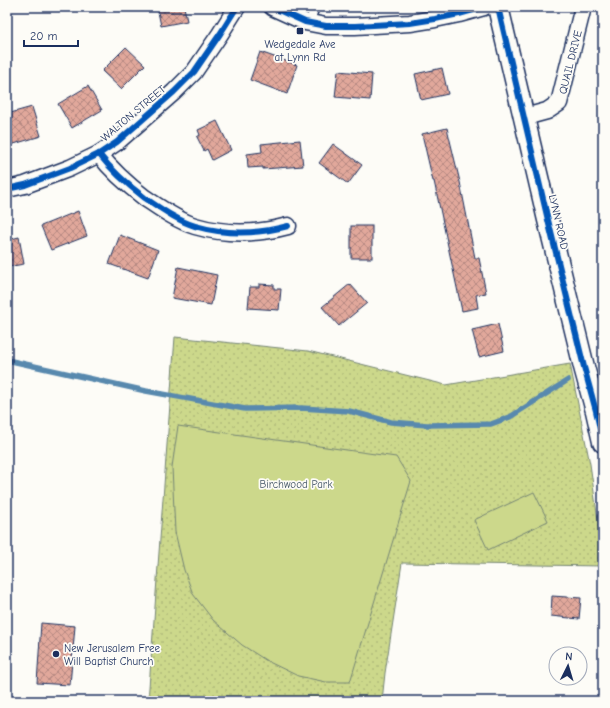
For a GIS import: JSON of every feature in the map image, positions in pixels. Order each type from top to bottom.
[{"type":"street","name":"WALTON STREET","points":[[7,189],[70,168],[99,154],[117,142],[174,92],[194,72],[237,7]]},
{"type":"street","points":[[272,7],[305,22],[326,26],[410,23],[459,14],[484,7]]},
{"type":"street","name":"LYNN ROAD","points":[[498,7],[603,442]]},
{"type":"street","name":"QUAIL DRIVE","points":[[525,117],[546,111],[559,103],[583,7]]},
{"type":"street","points":[[99,154],[106,164],[121,179],[142,195],[176,218],[194,226],[219,231],[248,232],[273,230],[288,226]]},
{"type":"lane","points":[[309,23],[315,7]]},
{"type":"green space","name":"Birchwood Park","points":[[175,337],[308,351],[446,385],[570,364],[590,464],[599,527],[603,544],[603,566],[402,563],[382,701],[148,701]]},
{"type":"green space","points":[[178,426],[396,457],[411,481],[350,682],[326,682],[298,676],[267,661],[242,645],[213,620],[193,594],[184,570],[175,532],[172,467]]},
{"type":"green space","points":[[534,492],[548,521],[488,550],[474,520]]},
{"type":"building","points":[[157,7],[184,7],[187,21],[161,26]]},
{"type":"building","points":[[126,47],[145,65],[121,89],[102,71]]},
{"type":"building","points":[[260,52],[297,65],[287,94],[250,80]]},
{"type":"building","points":[[442,68],[448,94],[421,100],[415,74]]},
{"type":"building","points":[[338,71],[372,74],[370,100],[335,97]]},
{"type":"building","points":[[88,86],[102,110],[72,128],[58,104]]},
{"type":"building","points":[[32,107],[41,136],[7,146],[7,114]]},
{"type":"building","points":[[217,121],[231,150],[212,160],[207,149],[204,151],[197,137],[200,135],[198,130]]},
{"type":"building","points":[[447,128],[460,182],[475,258],[479,258],[486,293],[476,295],[478,308],[462,311],[434,181],[422,134]]},
{"type":"building","points":[[300,140],[303,166],[263,169],[263,167],[248,168],[247,154],[262,152],[261,144]]},
{"type":"building","points":[[333,144],[362,165],[348,184],[319,163]]},
{"type":"building","points":[[78,211],[87,236],[51,250],[41,226]]},
{"type":"building","points":[[351,226],[372,226],[372,258],[351,258]]},
{"type":"building","points":[[120,235],[158,250],[148,278],[109,264]]},
{"type":"building","points":[[19,237],[24,264],[7,267],[7,240]]},
{"type":"building","points":[[178,267],[217,275],[211,305],[172,298]]},
{"type":"building","points":[[259,284],[274,285],[274,289],[281,289],[279,310],[248,308],[250,287],[259,287]]},
{"type":"building","points":[[350,284],[367,303],[339,326],[322,307]]},
{"type":"building","points":[[498,324],[504,351],[479,357],[472,330]]},
{"type":"building","points":[[552,596],[581,598],[579,619],[551,616]]},
{"type":"building","name":"New Jerusalem Free Will Baptist Church","points":[[41,623],[75,626],[70,685],[37,683]]},
{"type":"waterway","points":[[7,360],[146,391],[245,409],[301,408],[349,411],[391,422],[427,425],[491,424],[510,417],[568,380]]},
{"type":"cycle path","points":[[7,189],[25,185],[70,168],[99,154],[117,142],[174,92],[194,72],[237,7]]},
{"type":"cycle path","points":[[272,7],[305,22],[326,26],[410,23],[459,14],[484,7]]},
{"type":"cycle path","points":[[498,7],[548,220],[603,442]]},
{"type":"cycle path","points":[[99,154],[120,178],[132,188],[169,214],[189,224],[207,229],[230,232],[265,231],[288,226]]},
{"type":"place","name":"Wedgedale Ave at Lynn Rd","points":[[300,31]]},
{"type":"place","name":"New Jerusalem Free Will Baptist Church","points":[[56,654]]}]
